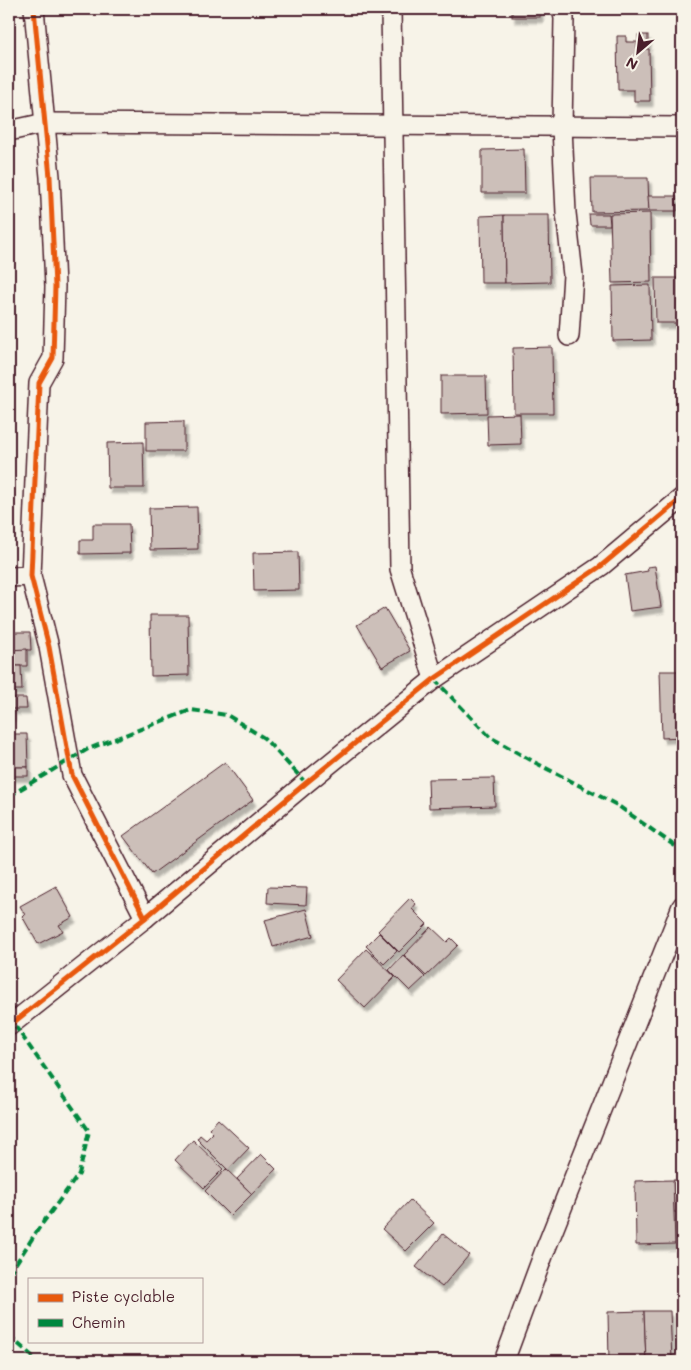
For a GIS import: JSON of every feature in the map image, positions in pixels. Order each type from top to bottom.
[{"type":"street","points":[[34,9],[50,177],[55,286],[52,358],[39,383],[31,576],[49,647],[72,775],[145,918]]},
{"type":"street","points":[[390,9],[400,569],[434,679]]},
{"type":"street","points":[[562,9],[564,18],[562,127],[566,213],[573,275],[569,336]]},
{"type":"street","points":[[9,131],[45,123],[682,127]]},
{"type":"street","points":[[9,1026],[145,918],[434,679],[602,566],[682,498]]},
{"type":"street","points":[[9,577],[31,576]]},
{"type":"street","points":[[504,1361],[544,1253],[682,906]]},
{"type":"building","points":[[512,9],[540,9],[540,17],[512,17]]},
{"type":"building","points":[[638,35],[648,35],[648,46],[638,46]]},
{"type":"building","points":[[617,36],[626,36],[626,42],[637,42],[637,49],[649,49],[650,101],[634,101],[634,90],[618,90]]},
{"type":"building","points":[[524,149],[525,193],[482,193],[482,150]]},
{"type":"building","points":[[591,178],[648,178],[649,211],[592,212]]},
{"type":"building","points":[[648,196],[676,196],[677,211],[649,211]]},
{"type":"building","points":[[650,213],[651,282],[612,283],[610,214]]},
{"type":"building","points":[[589,214],[609,214],[610,225],[590,225]]},
{"type":"building","points":[[504,215],[505,283],[481,283],[480,216]]},
{"type":"building","points":[[504,215],[549,215],[550,282],[505,283]]},
{"type":"building","points":[[655,278],[682,278],[682,323],[656,323]]},
{"type":"building","points":[[650,285],[651,340],[613,341],[612,286]]},
{"type":"building","points":[[552,347],[553,413],[514,413],[513,348]]},
{"type":"building","points":[[441,376],[486,376],[487,413],[441,414]]},
{"type":"building","points":[[520,414],[521,444],[488,445],[487,415]]},
{"type":"building","points":[[184,421],[184,451],[146,451],[146,422]]},
{"type":"building","points":[[143,442],[144,488],[108,488],[107,443]]},
{"type":"building","points":[[197,507],[198,549],[150,550],[149,508]]},
{"type":"building","points":[[93,524],[129,524],[130,553],[80,554],[80,540],[93,540]]},
{"type":"building","points":[[298,552],[299,590],[254,591],[253,553]]},
{"type":"building","points":[[655,566],[661,607],[630,611],[625,575],[648,571],[647,567]]},
{"type":"building","points":[[9,600],[10,632],[30,632],[31,650],[9,650]]},
{"type":"building","points":[[385,608],[410,651],[382,667],[357,625]]},
{"type":"building","points":[[150,615],[188,615],[189,675],[151,676]]},
{"type":"building","points":[[27,649],[27,666],[9,666],[9,650]]},
{"type":"building","points":[[9,666],[21,666],[22,690],[9,690]]},
{"type":"building","points":[[660,671],[682,671],[682,737],[662,738]]},
{"type":"building","points":[[9,690],[11,690],[12,716],[9,716]]},
{"type":"building","points":[[12,698],[26,698],[27,709],[12,709]]},
{"type":"building","points":[[9,734],[11,734],[12,767],[9,767]]},
{"type":"building","points":[[11,734],[27,734],[28,767],[12,767]]},
{"type":"building","points":[[225,762],[253,800],[152,874],[123,836]]},
{"type":"building","points":[[9,767],[28,767],[28,776],[9,776]]},
{"type":"building","points":[[494,778],[495,806],[429,808],[428,779]]},
{"type":"building","points":[[56,886],[73,917],[59,925],[63,931],[38,944],[22,916],[25,915],[20,906]]},
{"type":"building","points":[[268,887],[307,888],[306,905],[267,903]]},
{"type":"building","points":[[410,898],[416,904],[412,909],[427,924],[399,952],[378,931]]},
{"type":"building","points":[[306,909],[313,936],[273,947],[265,920]]},
{"type":"building","points":[[431,927],[447,942],[451,938],[458,945],[426,976],[404,955]]},
{"type":"building","points":[[379,933],[397,951],[384,964],[366,946]]},
{"type":"building","points":[[366,949],[395,977],[365,1008],[336,980]]},
{"type":"building","points":[[403,955],[425,977],[410,991],[389,970]]},
{"type":"building","points":[[218,1119],[249,1148],[228,1170],[197,1139],[200,1135],[206,1140],[213,1133],[209,1129]]},
{"type":"building","points":[[193,1140],[223,1169],[204,1188],[175,1160]]},
{"type":"building","points":[[261,1154],[276,1169],[252,1194],[237,1179]]},
{"type":"building","points":[[226,1169],[252,1194],[230,1216],[205,1191]]},
{"type":"building","points":[[673,1180],[682,1180],[682,1212],[674,1212]]},
{"type":"building","points":[[673,1180],[675,1244],[636,1245],[635,1181]]},
{"type":"building","points":[[410,1200],[434,1223],[406,1251],[382,1229]]},
{"type":"building","points":[[443,1234],[469,1255],[442,1287],[416,1267]]},
{"type":"building","points":[[644,1311],[646,1361],[609,1361],[608,1312]]},
{"type":"building","points":[[644,1311],[670,1311],[672,1361],[646,1361]]},
{"type":"marked path","points":[[434,679],[490,737],[617,805],[682,851]]},
{"type":"marked path","points":[[9,796],[88,749],[191,710],[227,715],[264,738],[306,783]]},
{"type":"marked path","points":[[9,1274],[39,1228],[79,1174],[89,1131],[13,1023]]},
{"type":"marked path","points":[[9,1336],[38,1361]]},
{"type":"cycle path","points":[[34,9],[50,177],[55,286],[53,358],[39,383],[31,576],[49,647],[72,775],[145,918]]},
{"type":"cycle path","points":[[9,1026],[145,918],[434,679],[601,566],[682,498]]}]
